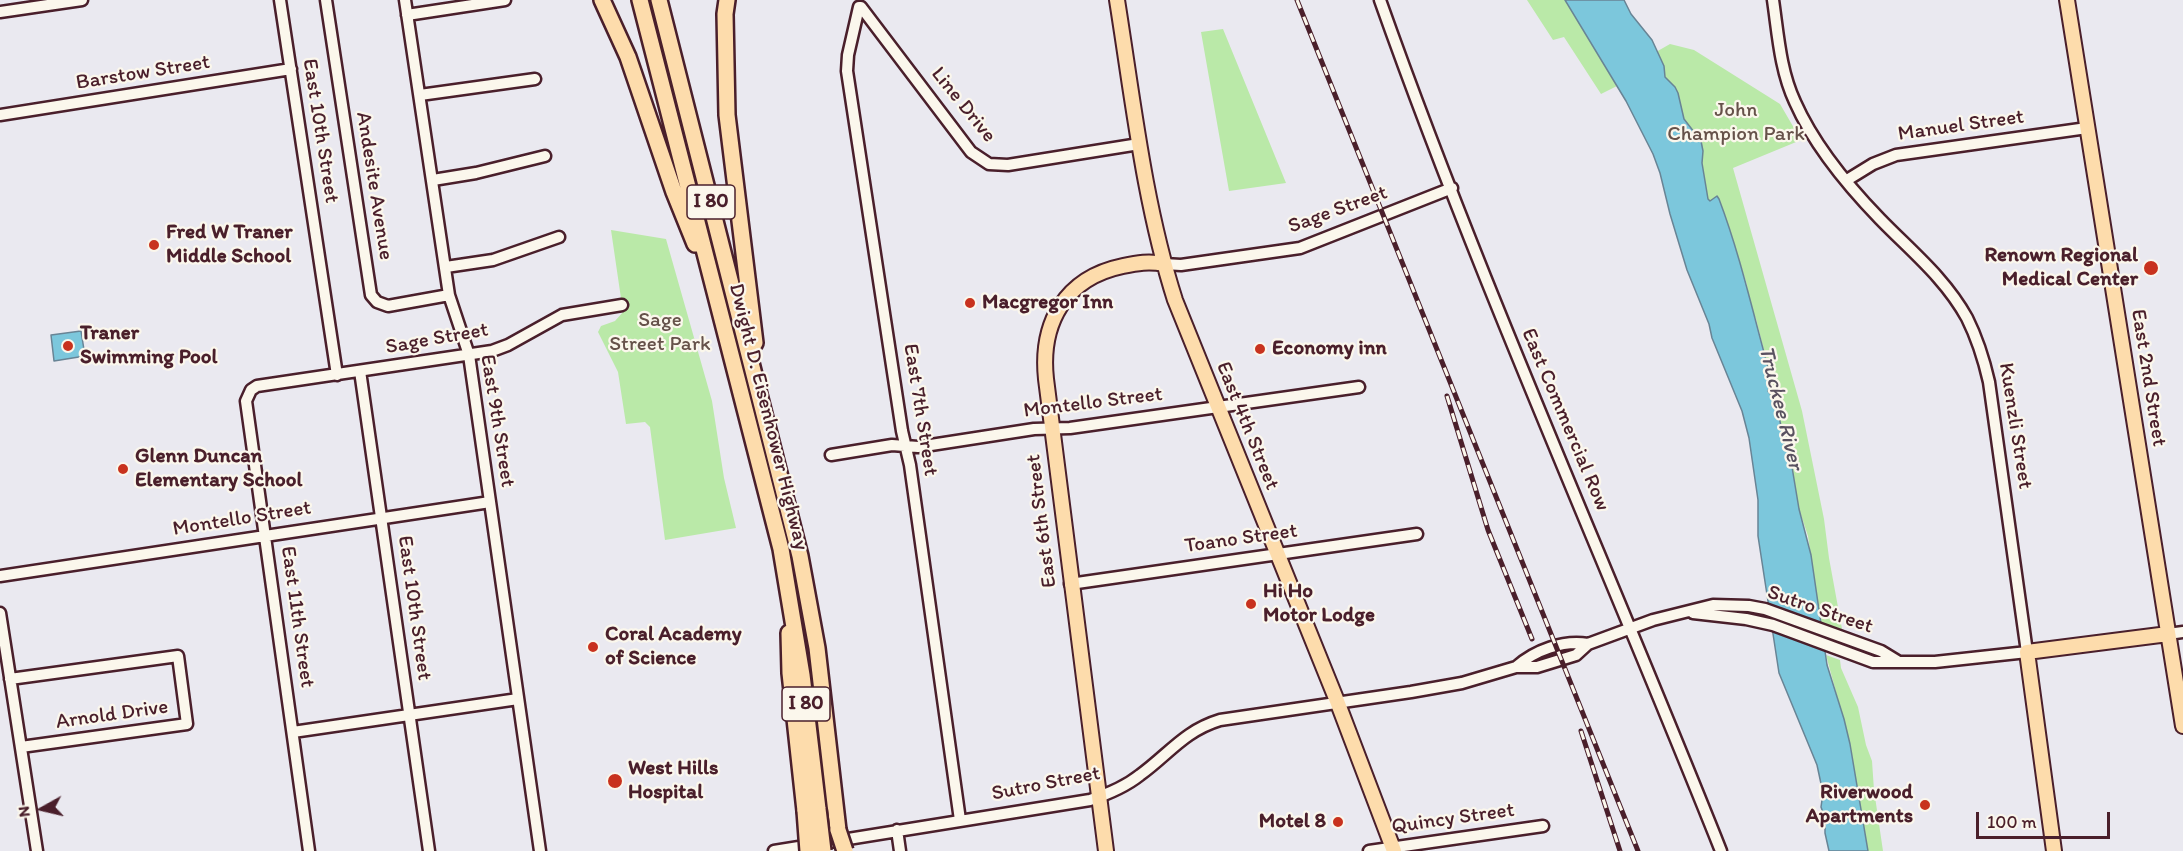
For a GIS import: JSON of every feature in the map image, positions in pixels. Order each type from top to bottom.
[{"type":"highway","points":[[602,0],[628,57],[683,215],[711,275]]},
{"type":"highway","name":"Dwight D. Eisenhower Highway","points":[[640,0],[771,510],[791,600],[802,675],[812,810],[823,851]]},
{"type":"highway","name":"Dwight D. Eisenhower Highway","points":[[659,0],[793,524],[807,588],[817,648],[841,851]]},
{"type":"highway","points":[[727,0],[725,14],[727,115],[762,404]]},
{"type":"highway","points":[[727,45],[735,0]]},
{"type":"highway","points":[[808,851],[812,810]]},
{"type":"highway","points":[[838,830],[845,851]]},
{"type":"main road","name":"East 4th Street","points":[[1117,0],[1139,144],[1164,264],[1189,338],[1337,701],[1394,849]]},
{"type":"main road","name":"East 2nd Street","points":[[2067,0],[2183,726]]},
{"type":"main road","name":"East 6th Street","points":[[1106,851],[1070,584],[1044,356],[1047,336],[1057,310],[1077,287],[1100,273],[1114,268],[1147,262],[1164,264]]},
{"type":"main road","points":[[2027,652],[2168,634]]},
{"type":"main road","name":"Kuenzli Street","points":[[2027,652],[2054,851]]},
{"type":"street","points":[[0,12],[82,0]]},
{"type":"street","name":"East 10th Street","points":[[280,0],[337,375]]},
{"type":"street","name":"Andesite Avenue","points":[[326,0],[371,294],[377,302],[388,306],[449,295]]},
{"type":"street","name":"East 9th Street","points":[[405,0],[449,295],[469,356],[540,851]]},
{"type":"street","points":[[407,15],[505,0]]},
{"type":"street","name":"East Commercial Row","points":[[1380,0],[1503,323],[1631,628],[1721,851]]},
{"type":"street","name":"Kuenzli Street","points":[[1773,0],[1783,67],[1790,89],[1813,134],[1880,219],[1936,274],[1967,318],[1976,339],[1989,382],[2027,652]]},
{"type":"street","name":"Line Drive","points":[[859,7],[970,152],[989,164],[1008,165],[1139,144]]},
{"type":"street","name":"East 7th Street","points":[[859,7],[848,55],[847,71],[960,820]]},
{"type":"street","name":"Barstow Street","points":[[0,115],[291,69]]},
{"type":"street","points":[[420,95],[535,79]]},
{"type":"street","name":"Manuel Street","points":[[1847,180],[1873,164],[1896,155],[2087,128]]},
{"type":"street","points":[[433,180],[476,173],[545,156]]},
{"type":"street","name":"Sage Street","points":[[1164,264],[1181,265],[1300,248],[1452,188]]},
{"type":"street","points":[[446,267],[493,260],[559,237]]},
{"type":"street","name":"Sage Street","points":[[251,390],[257,386],[492,351],[508,345],[562,315],[622,305]]},
{"type":"street","name":"East 10th Street","points":[[360,371],[429,851]]},
{"type":"street","name":"Montello Street","points":[[831,455],[892,445],[918,447],[1034,429],[1070,428],[1359,387]]},
{"type":"street","name":"East 11th Street","points":[[251,390],[246,401],[309,851]]},
{"type":"street","name":"Montello Street","points":[[0,576],[265,534],[490,502]]},
{"type":"street","name":"Toano Street","points":[[1070,584],[1417,534]]},
{"type":"street","name":"Sutro Street","points":[[774,851],[1076,803],[1098,797],[1135,779],[1182,739],[1208,723],[1235,716],[1462,683],[1516,667],[1531,655],[1564,644],[1576,642],[1588,644],[1653,620],[1690,613],[1713,605],[1765,609],[1881,651],[1899,662],[1935,662],[2027,652]]},
{"type":"street","points":[[0,613],[37,851]]},
{"type":"street","points":[[2168,634],[2183,632]]},
{"type":"street","name":"Arnold Drive","points":[[10,679],[178,656],[187,724],[21,747]]},
{"type":"street","points":[[293,732],[518,699]]},
{"type":"street","name":"Quincy Street","points":[[1369,851],[1543,826]]},
{"type":"street","points":[[897,830],[900,851]]},
{"type":"green space","points":[[1527,0],[1565,0],[1617,86],[1601,94],[1564,37],[1553,40]]},
{"type":"green space","points":[[1223,29],[1286,183],[1229,191],[1201,32]]},
{"type":"green space","name":"John Champion Park","points":[[1670,44],[1694,50],[1780,104],[1801,140],[1733,168],[1802,411],[1824,519],[1842,629],[1820,622],[1808,536],[1799,509],[1787,437],[1782,430],[1775,400],[1768,391],[1771,378],[1756,319],[1749,303],[1747,285],[1724,212],[1708,199],[1702,163],[1703,151],[1695,131],[1684,119],[1677,93],[1665,77],[1664,66],[1656,52]]},
{"type":"green space","name":"Sage Street Park","points":[[611,230],[666,239],[712,401],[724,478],[736,528],[665,540],[650,427],[645,422],[626,424],[618,372],[598,332],[601,326],[615,321],[623,312]]},
{"type":"green space","points":[[1826,655],[1840,660],[1841,668],[1858,707],[1872,761],[1883,851],[1868,851],[1850,744]]},
{"type":"water","points":[[1565,0],[1624,0],[1631,14],[1652,40],[1664,66],[1665,77],[1678,93],[1684,119],[1701,141],[1708,199],[1710,201],[1717,196],[1727,221],[1771,378],[1768,391],[1775,400],[1782,430],[1787,437],[1799,509],[1811,555],[1827,665],[1850,744],[1868,851],[1829,851],[1825,833],[1825,818],[1821,807],[1823,793],[1817,765],[1779,673],[1758,536],[1758,500],[1749,438],[1742,411],[1687,270],[1653,154],[1626,101]]},
{"type":"water","name":"Traner Swimming Pool","points":[[81,331],[85,356],[54,361],[51,335]]},
{"type":"railway","points":[[1297,0],[1638,851]]},
{"type":"railway","points":[[1447,396],[1488,530],[1532,639]]},
{"type":"railway","points":[[1581,731],[1620,851]]},
{"type":"place","name":"Fred W Traner Middle School","points":[[154,245]]},
{"type":"place","name":"Renown Regional Medical Center","points":[[2151,268]]},
{"type":"place","name":"Macgregor Inn","points":[[970,303]]},
{"type":"place","name":"Traner Swimming Pool","points":[[68,346]]},
{"type":"place","name":"Economy inn","points":[[1260,349]]},
{"type":"place","name":"Glenn Duncan Elementary School","points":[[123,469]]},
{"type":"place","name":"Hi Ho Motor Lodge","points":[[1251,604]]},
{"type":"place","name":"Coral Academy of Science","points":[[593,647]]},
{"type":"place","name":"West Hills Hospital","points":[[615,781]]},
{"type":"place","name":"Riverwood Apartments","points":[[1925,805]]},
{"type":"place","name":"Motel 8","points":[[1338,822]]},
{"type":"water label","name":"Truckee River","points":[[1780,408]]}]
